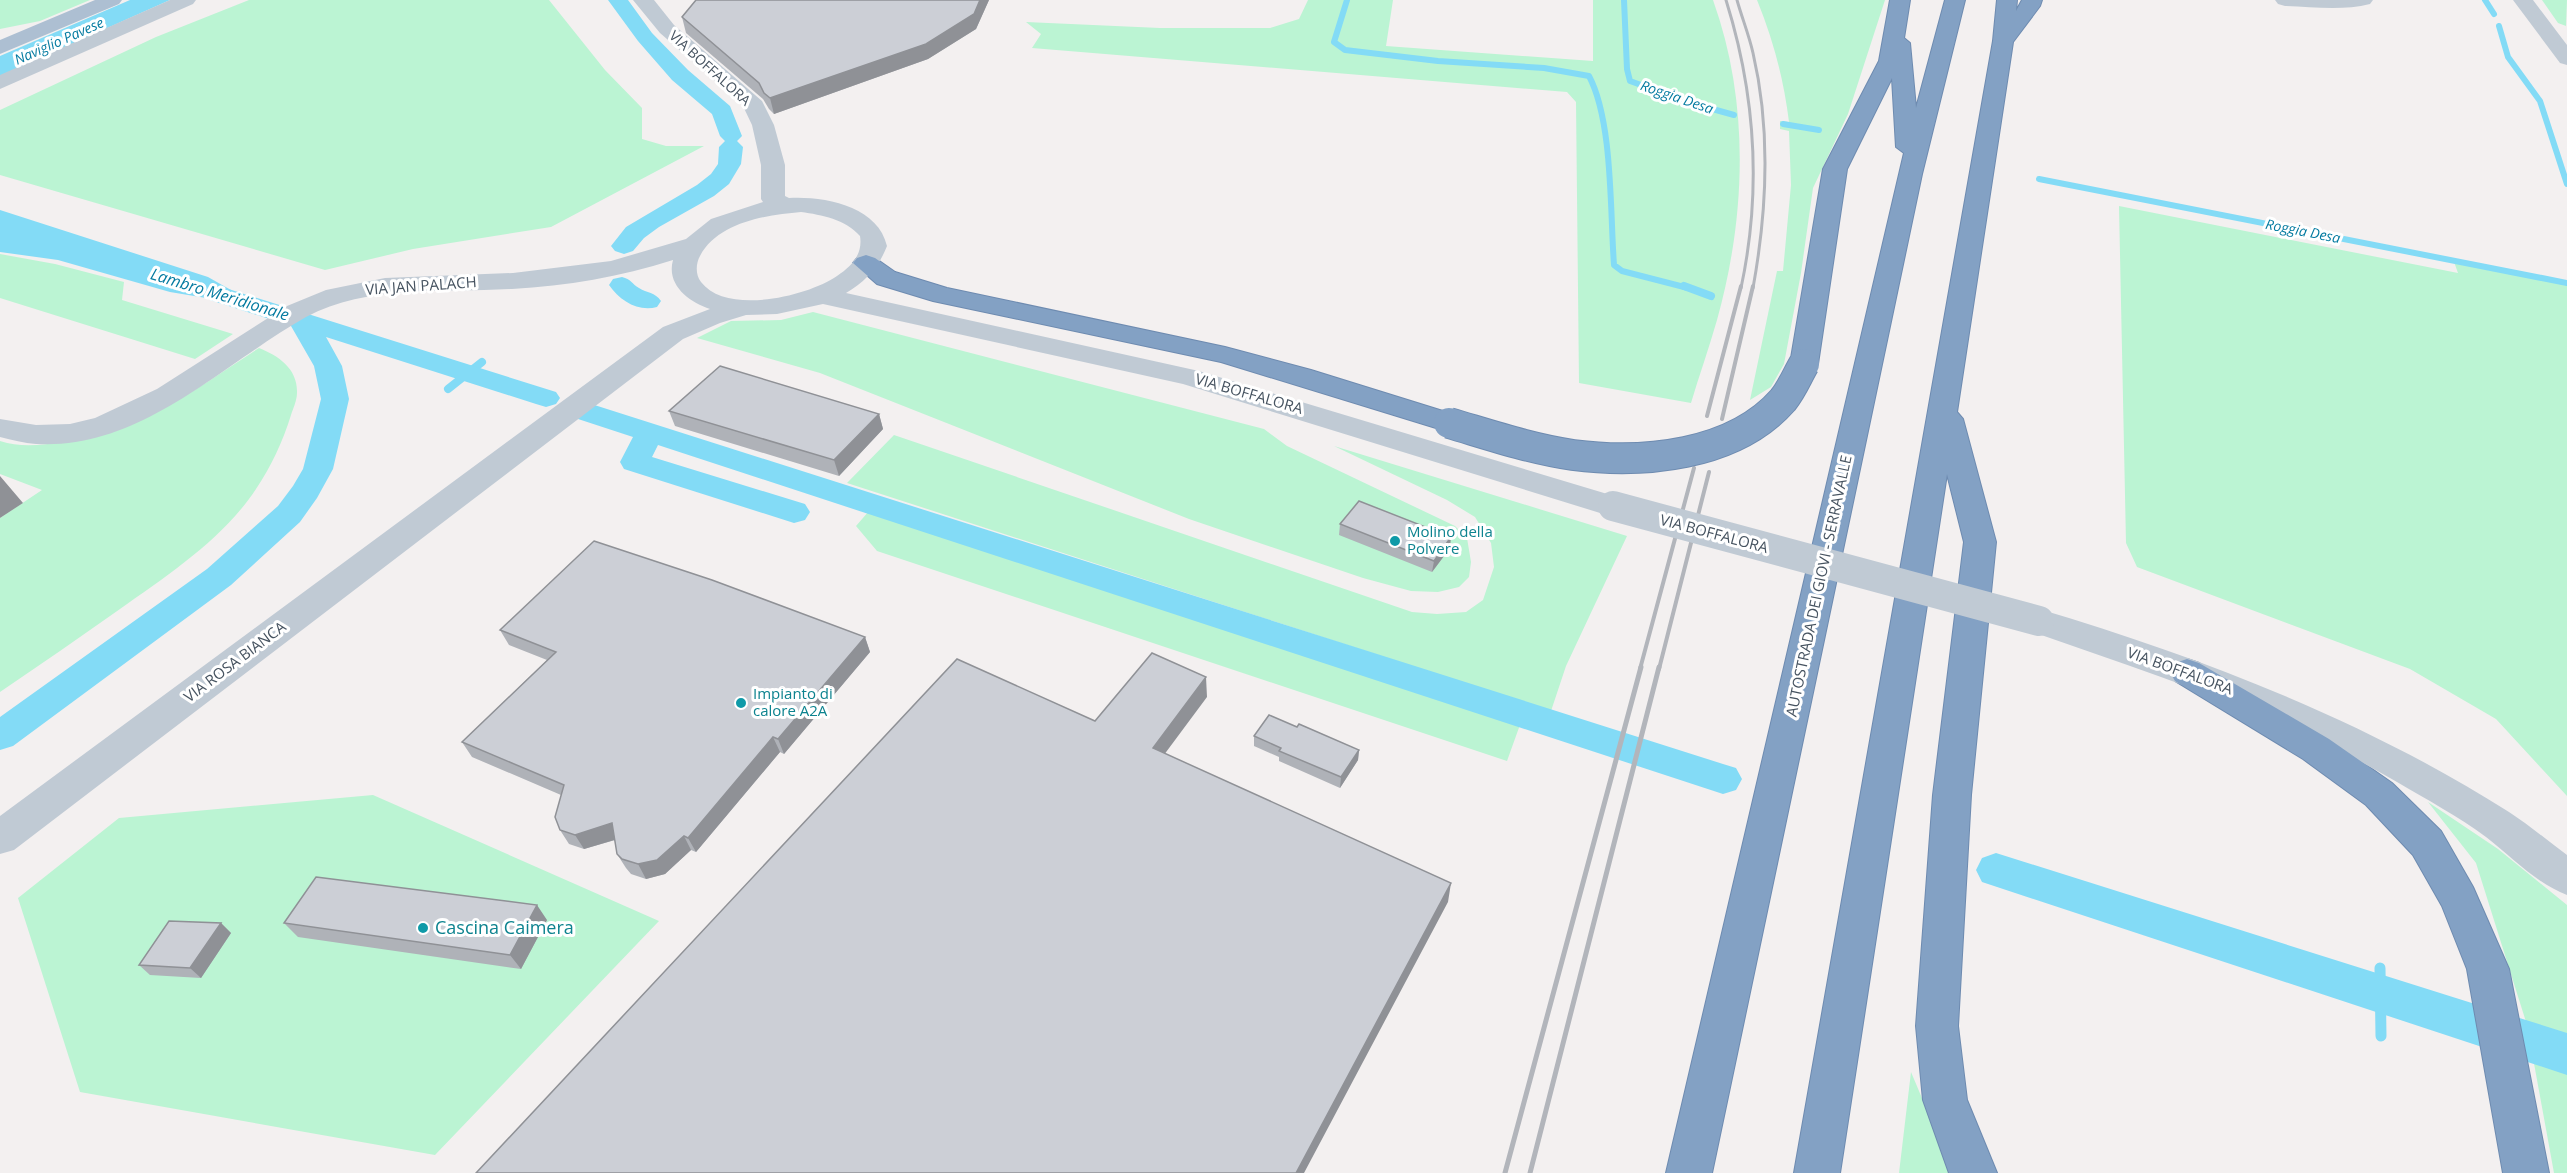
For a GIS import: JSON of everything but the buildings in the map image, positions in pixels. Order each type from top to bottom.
[{"type":"highway","name":"AUTOSTRADA DEI GIOVI - SERRAVALLE","points":[[1689,1173],[1910,174],[1955,0]]},
{"type":"highway","points":[[1817,1173],[1945,406],[2003,41],[2007,0]]},
{"type":"highway","points":[[2003,41],[2030,6],[2032,0]]},
{"type":"highway","points":[[1899,11],[1910,174]]},
{"type":"highway","points":[[866,263],[886,278],[942,295],[1025,315],[1225,355],[1547,451],[1608,458],[1675,453],[1728,438],[1751,428],[1783,400],[1804,364],[1835,169],[1890,61],[1899,11]]},
{"type":"highway","points":[[1945,406],[1980,542],[1952,795],[1937,1026],[1945,1100],[1966,1159],[1974,1173]]},
{"type":"highway","points":[[2187,672],[2316,749],[2379,794],[2427,843],[2459,899],[2488,969],[2515,1102],[2526,1173]]},
{"type":"main road","points":[[0,48],[111,0]]},
{"type":"street","points":[[0,83],[186,0]]},
{"type":"street","name":"VIA BOFFALORA","points":[[643,0],[667,29],[751,102],[763,124],[772,165],[773,199],[784,206]]},
{"type":"street","points":[[2285,0],[2331,2],[2362,0]]},
{"type":"street","points":[[2523,0],[2567,59]]},
{"type":"street","points":[[692,288],[686,278],[684,266],[695,244],[717,227],[735,218],[784,206],[822,207],[856,218],[866,227],[872,238],[872,250],[866,263]]},
{"type":"street","name":"VIA JAN PALACH","points":[[0,428],[34,436],[66,434],[98,428],[129,417],[157,402],[278,322],[310,305],[354,290],[414,284],[511,281],[576,275],[626,266],[695,244]]},
{"type":"street","name":"VIA BOFFALORA","points":[[471,486],[674,333],[710,317],[745,307],[783,305],[819,296],[847,281],[866,263]]},
{"type":"street","name":"VIA BOFFALORA","points":[[674,333],[689,301],[692,288],[715,301],[745,307]]},
{"type":"street","name":"VIA BOFFALORA","points":[[819,296],[1189,376],[1613,506],[2039,621],[2187,672],[2300,716],[2409,771],[2497,824],[2567,878]]},
{"type":"street","name":"VIA ROSA BIANCA","points":[[0,838],[471,486]]},
{"type":"green space","points":[[0,0],[90,0],[40,21],[0,29]]},
{"type":"green space","points":[[249,0],[549,0],[605,70],[642,108],[642,139],[666,146],[704,146],[551,227],[413,249],[325,270],[0,175],[0,110],[156,37]]},
{"type":"green space","points":[[1308,0],[1393,0],[1386,46],[1593,61],[1593,0],[1713,0],[1725,39],[1738,119],[1740,160],[1738,200],[1727,281],[1691,403],[1579,383],[1576,102],[1567,92],[1032,48],[1041,34],[1026,22],[1160,28],[1270,28],[1299,19]]},
{"type":"green space","points":[[1757,0],[1885,0],[1848,114],[1813,188],[1801,273],[1784,364],[1771,387],[1750,400],[1777,271],[1783,271],[1791,185],[1789,131],[1780,129],[1780,121],[1789,122],[1784,91],[1773,45]]},
{"type":"green space","points":[[2542,0],[2567,0],[2566,26],[2558,23]]},
{"type":"green space","points":[[2119,206],[2458,273],[2453,259],[2567,282],[2567,796],[2496,719],[2410,669],[2137,567],[2126,543]]},
{"type":"green space","points":[[0,254],[55,264],[124,282],[122,300],[233,334],[195,359],[0,298]]},
{"type":"green space","points":[[813,312],[1264,429],[1287,446],[1455,526],[1467,538],[1471,562],[1469,577],[1459,587],[1438,592],[1411,591],[1363,578],[1189,519],[820,373],[697,338],[731,321],[781,320]]},
{"type":"green space","points":[[259,348],[280,359],[291,370],[297,396],[276,454],[243,507],[194,555],[0,692],[0,518],[42,490],[0,474],[0,441],[24,445],[47,444],[92,436],[118,428],[143,418],[190,393]]},
{"type":"green space","points":[[894,435],[1412,612],[1437,614],[1466,612],[1483,600],[1494,567],[1491,543],[1475,517],[1447,500],[1334,446],[1627,536],[1566,666],[1551,711],[847,483]]},
{"type":"green space","points":[[869,511],[1521,722],[1507,761],[877,551],[856,526]]},
{"type":"green space","points":[[373,795],[659,921],[435,1155],[80,1092],[18,898],[119,818]]},
{"type":"green space","points":[[2428,802],[2498,849],[2567,905],[2567,1173],[2554,1173],[2527,1025],[2476,863]]},
{"type":"green space","points":[[1911,1072],[1943,1148],[1960,1173],[1899,1173]]},
{"type":"water","name":"Naviglio Pavese","points":[[130,0],[170,0],[0,76],[0,56]]},
{"type":"water","points":[[0,210],[208,277],[261,307],[170,292],[58,260],[0,252]]},
{"type":"waterway","points":[[618,0],[645,37],[680,75],[722,111],[731,136]]},
{"type":"waterway","points":[[1347,0],[1334,42],[1345,50],[1438,61],[1544,68],[1589,76],[1597,95],[1606,142],[1614,265],[1622,271],[1688,288]]},
{"type":"waterway","name":"Roggia Desa","points":[[1624,0],[1627,69],[1630,81],[1691,103],[1734,115]]},
{"type":"waterway","name":"Roggia Desa","points":[[2485,0],[2494,14]]},
{"type":"waterway","name":"Roggia Desa","points":[[2499,26],[2508,57],[2540,101],[2567,184]]},
{"type":"waterway","name":"Roggia Desa","points":[[1783,124],[1819,130]]},
{"type":"waterway","points":[[624,246],[635,233],[651,221],[706,190],[720,178],[729,164],[731,147]]},
{"type":"waterway","name":"Roggia Desa","points":[[2039,179],[2567,283]]},
{"type":"waterway","points":[[622,285],[628,293],[648,301]]},
{"type":"waterway","points":[[1684,286],[1711,296]]},
{"type":"waterway","name":"Lambro Meridionale","points":[[219,294],[301,320]]},
{"type":"waterway","name":"Lambro Meridionale","points":[[0,736],[219,577],[289,514],[306,491],[318,469],[335,399],[328,366],[301,320]]},
{"type":"waterway","points":[[301,320],[546,398]]},
{"type":"waterway","points":[[448,389],[482,362]]},
{"type":"waterway","points":[[585,411],[650,432]]},
{"type":"waterway","points":[[650,432],[1723,779]]},
{"type":"waterway","points":[[650,432],[635,462],[794,512]]},
{"type":"waterway","points":[[1996,870],[2567,1054]]},
{"type":"waterway","points":[[2380,968],[2381,1036]]},
{"type":"railway","points":[[1726,0],[1744,72],[1753,143],[1752,215],[1741,288]]},
{"type":"railway","points":[[1737,0],[1759,82],[1765,141],[1764,200],[1753,288]]},
{"type":"railway","points":[[1707,416],[1741,286]]},
{"type":"railway","points":[[1722,419],[1753,286]]},
{"type":"railway","points":[[1640,669],[1694,468]]},
{"type":"railway","points":[[1659,669],[1709,472]]},
{"type":"railway","points":[[1505,1173],[1641,667]]},
{"type":"railway","points":[[1530,1173],[1659,667]]},
{"type":"place","name":"Molino della Polvere","points":[[1395,541]]},
{"type":"place","name":"Impianto di calore A2A","points":[[741,703]]},
{"type":"place","name":"Cascina Caimera","points":[[423,928]]}]
